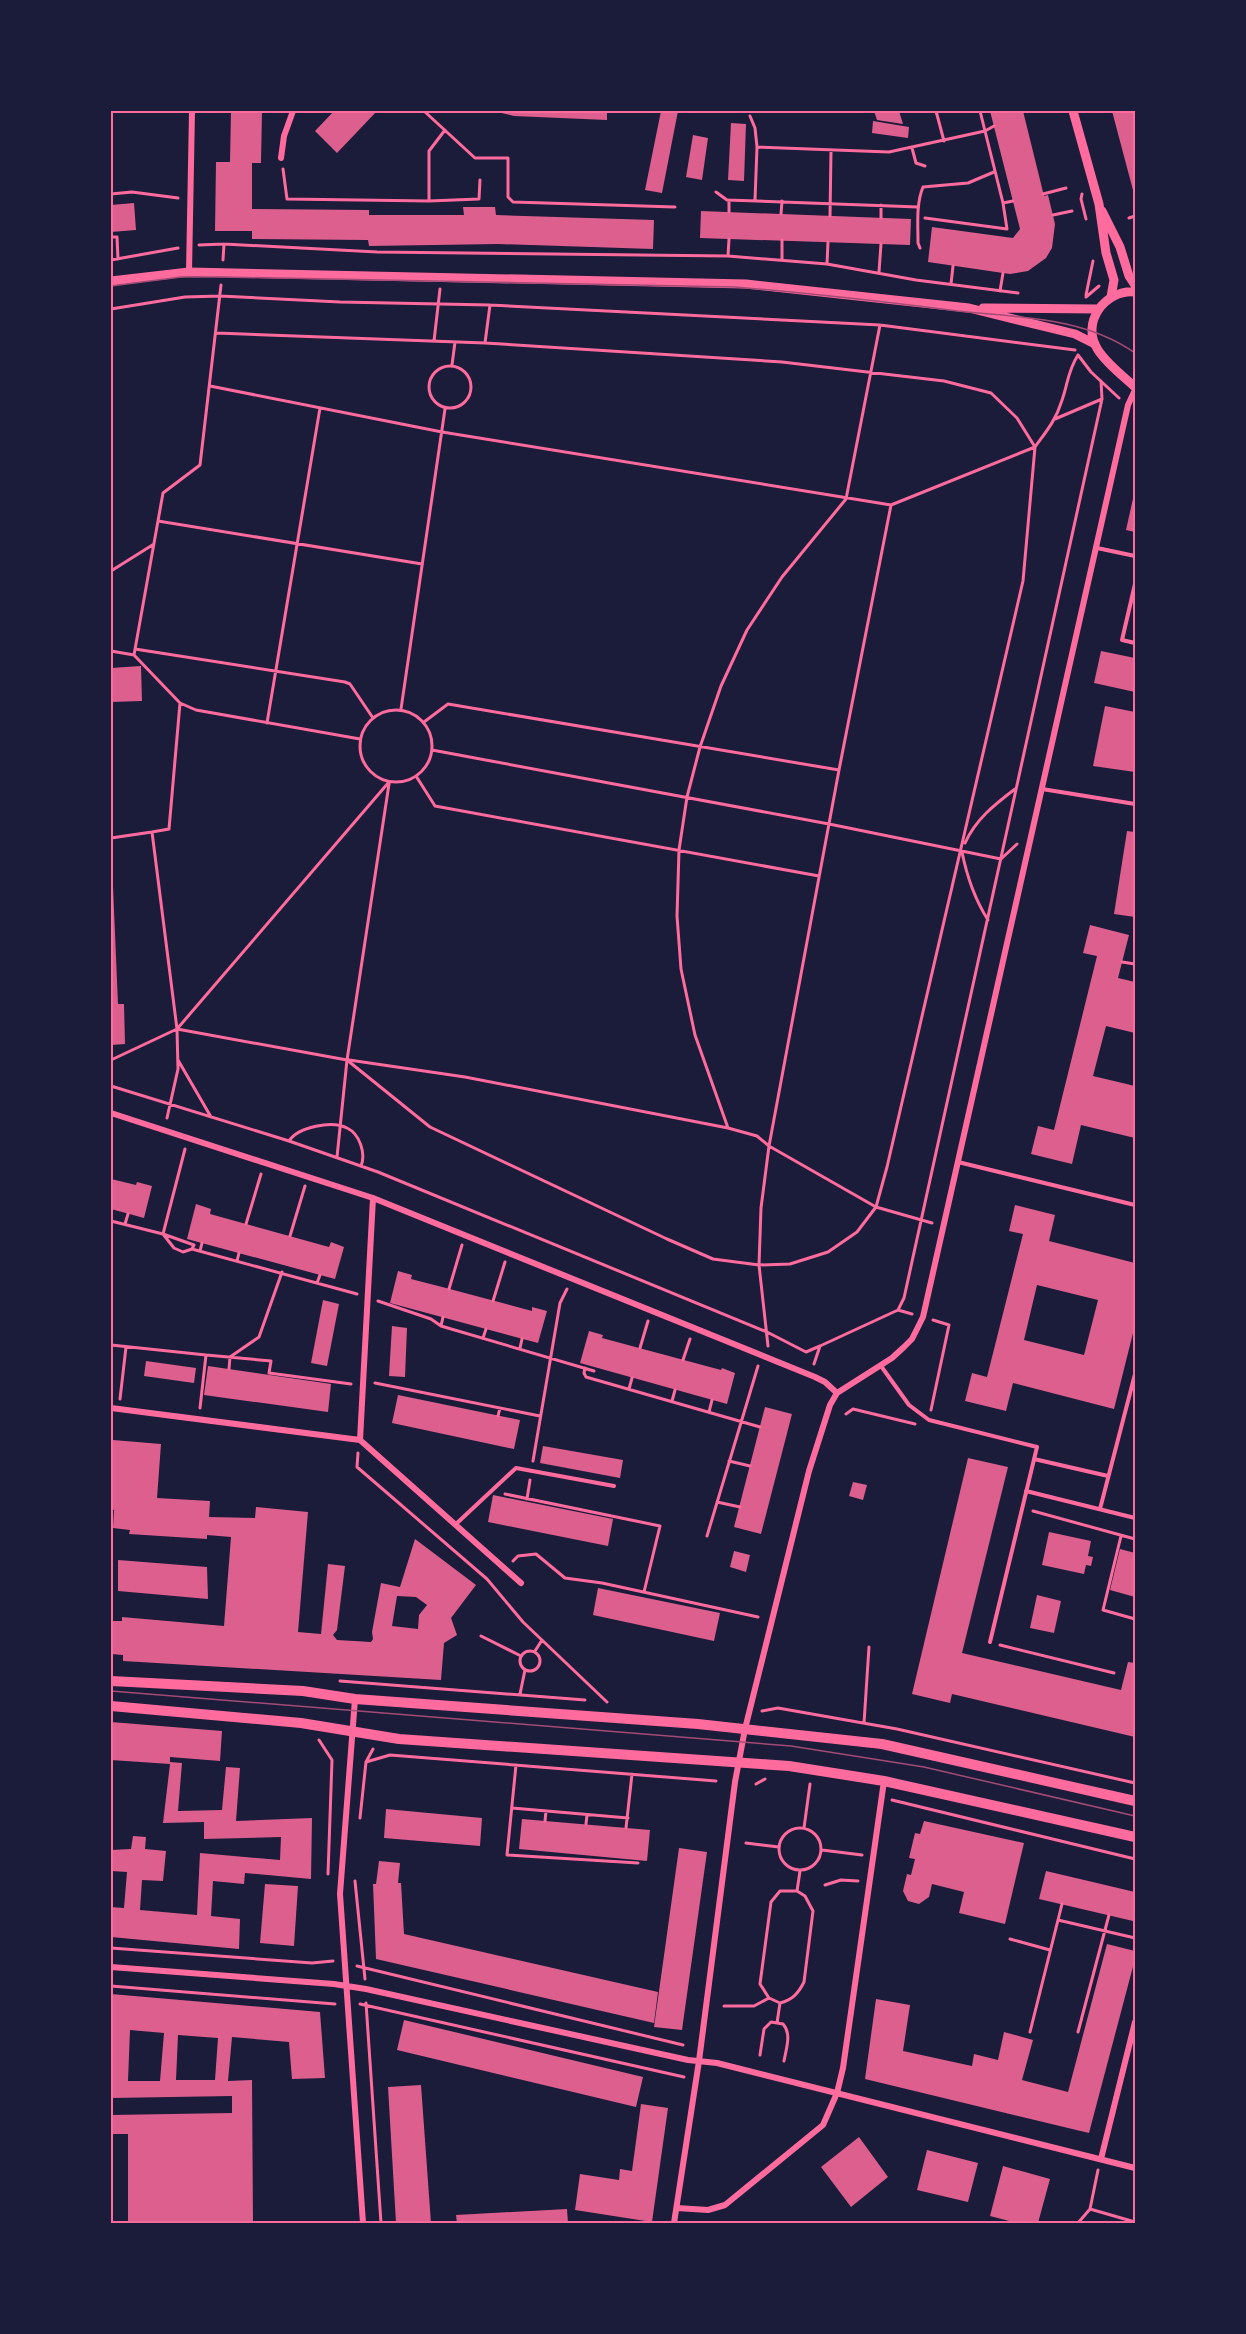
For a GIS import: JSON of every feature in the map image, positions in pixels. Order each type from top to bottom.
[{"type":"main road","points":[[111,1681],[303,1691],[355,1699],[745,1729],[882,1744],[1135,1801]]},
{"type":"main road","points":[[111,1706],[301,1723],[399,1739],[789,1766],[884,1781],[1135,1837]]},
{"type":"street","points":[[189,272],[192,111]]},
{"type":"street","points":[[281,158],[284,135],[292,111]]},
{"type":"street","points":[[1073,111],[1099,204],[1106,253],[1114,280],[1111,297]]},
{"type":"street","points":[[1099,204],[1120,247],[1129,276],[1135,285]]},
{"type":"street","points":[[111,281],[189,272],[746,284],[969,308],[1098,309]]},
{"type":"street","points":[[674,2223],[745,1729],[809,1471],[830,1406],[837,1393],[881,1365],[912,1339],[923,1317],[1128,405],[1135,389],[1100,354],[1095,344],[1092,326],[1098,309],[1111,297],[1125,292],[1135,292]]},
{"type":"street","points":[[969,308],[1075,334],[1095,344]]},
{"type":"street","points":[[111,1113],[373,1198],[811,1376],[825,1382],[837,1393]]},
{"type":"street","points":[[360,1440],[373,1198]]},
{"type":"street","points":[[111,1408],[360,1440],[521,1583]]},
{"type":"street","points":[[355,1699],[340,1886],[363,2223]]},
{"type":"street","points":[[676,2208],[708,2210],[725,2205],[823,2125],[837,2093],[843,2068],[884,1781]]},
{"type":"street","points":[[111,1966],[347,1985],[699,2061],[717,2062],[1135,2168]]},
{"type":"street","points":[[1101,2159],[1135,2022]]},
{"type":"lane","points":[[1097,548],[1135,556]]},
{"type":"lane","points":[[1135,584],[1122,640],[1135,643]]},
{"type":"lane","points":[[1042,789],[1135,804]]},
{"type":"lane","points":[[958,1162],[1135,1205]]},
{"type":"lane","points":[[881,1365],[909,1405],[929,1420],[1037,1447],[990,1642]]},
{"type":"lane","points":[[1100,1509],[1135,1374]]},
{"type":"lane","points":[[1034,1459],[1108,1476]]},
{"type":"lane","points":[[456,1524],[516,1468],[614,1485]]},
{"type":"lane","points":[[1026,1491],[1135,1518]]},
{"type":"path","points":[[424,111],[476,158],[507,158],[508,197],[513,202],[675,207]]},
{"type":"path","points":[[936,111],[944,141]]},
{"type":"path","points":[[925,218],[1007,229],[980,111]]},
{"type":"path","points":[[750,116],[755,128],[757,147],[755,200]]},
{"type":"path","points":[[757,147],[889,152],[985,131],[994,126]]},
{"type":"path","points":[[429,201],[429,152],[445,130]]},
{"type":"path","points":[[912,148],[916,163],[925,166]]},
{"type":"path","points":[[830,216],[831,150]]},
{"type":"path","points":[[281,158],[287,199],[429,201],[479,199],[480,180]]},
{"type":"path","points":[[920,248],[918,207],[923,187],[968,183],[994,172]]},
{"type":"path","points":[[1043,194],[1066,188]]},
{"type":"path","points":[[111,194],[132,192],[190,200]]},
{"type":"path","points":[[716,192],[729,200],[918,207]]},
{"type":"path","points":[[729,200],[729,212]]},
{"type":"path","points":[[781,214],[782,201]]},
{"type":"path","points":[[1003,204],[1013,201]]},
{"type":"path","points":[[881,205],[881,218]]},
{"type":"path","points":[[1053,215],[1072,211]]},
{"type":"path","points":[[1129,218],[1135,216]]},
{"type":"path","points":[[111,237],[117,237],[118,259]]},
{"type":"path","points":[[728,256],[729,238]]},
{"type":"path","points":[[782,240],[782,259]]},
{"type":"path","points":[[827,264],[828,242]]},
{"type":"path","points":[[134,655],[163,493],[200,465],[224,244]]},
{"type":"path","points":[[204,245],[224,244],[377,252],[728,256],[782,259],[1022,294]]},
{"type":"path","points":[[879,272],[881,244]]},
{"type":"path","points":[[111,260],[180,247]]},
{"type":"path","points":[[951,284],[953,266]]},
{"type":"path","points":[[1000,291],[1003,273]]},
{"type":"path","points":[[1083,302],[1086,296],[1106,282]]},
{"type":"path","points":[[111,309],[185,297],[220,296],[490,305],[880,325],[1077,351],[1117,397]]},
{"type":"path","points":[[434,341],[440,296]]},
{"type":"path","points":[[485,344],[490,305]]},
{"type":"path","points":[[728,1128],[695,1035],[681,969],[676,916],[679,850],[687,797],[720,686],[747,630],[782,577],[846,499],[880,325]]},
{"type":"path","points":[[216,333],[455,342],[783,362],[944,381],[991,393],[1017,418],[1035,447]]},
{"type":"path","points":[[452,365],[455,342]]},
{"type":"path","points":[[348,1060],[430,1127],[667,1239],[713,1258],[759,1265],[790,1264],[828,1252],[857,1232],[876,1207],[962,851],[1023,581],[1035,447],[1055,419],[1062,401],[1069,369],[1077,351]]},
{"type":"path","points":[[452,365],[458,366],[467,373],[470,392],[465,403],[445,409],[439,407],[431,398],[429,386],[438,370],[452,365]]},
{"type":"path","points":[[111,1086],[337,1157],[766,1332],[807,1352],[898,1310],[904,1298],[923,1221],[1102,399],[1101,381]]},
{"type":"path","points":[[210,386],[442,432],[891,505],[1035,447]]},
{"type":"path","points":[[1055,419],[1102,399]]},
{"type":"path","points":[[267,723],[320,408]]},
{"type":"path","points":[[401,709],[445,409]]},
{"type":"path","points":[[766,1328],[759,1265],[761,1208],[769,1146],[891,505]]},
{"type":"path","points":[[158,521],[422,564]]},
{"type":"path","points":[[111,571],[154,544]]},
{"type":"path","points":[[135,649],[350,684],[373,718]]},
{"type":"path","points":[[111,651],[134,655],[180,703],[196,710],[360,739]]},
{"type":"path","points":[[111,838],[169,829],[180,703]]},
{"type":"path","points":[[424,722],[448,704],[839,770]]},
{"type":"path","points":[[401,709],[414,714],[424,722],[431,735],[432,750],[427,765],[416,776],[403,782],[389,782],[372,774],[361,758],[360,739],[368,722],[373,718],[383,711],[401,709]]},
{"type":"path","points":[[432,750],[829,824],[997,858]]},
{"type":"path","points":[[416,776],[435,806],[819,876]]},
{"type":"path","points":[[111,1060],[177,1029],[389,782]]},
{"type":"path","points":[[337,1157],[348,1060],[389,782]]},
{"type":"path","points":[[988,920],[976,901],[967,876],[962,851],[971,831],[986,811],[1016,788]]},
{"type":"path","points":[[152,832],[177,1029],[178,1069],[163,1130]]},
{"type":"path","points":[[1122,962],[1135,964]]},
{"type":"path","points":[[177,1029],[348,1060],[465,1077],[728,1128],[757,1136],[769,1146],[876,1207],[923,1221]]},
{"type":"path","points":[[178,1060],[212,1118]]},
{"type":"path","points":[[289,1142],[293,1136],[307,1128],[323,1125],[347,1128],[356,1135],[363,1160],[360,1166]]},
{"type":"path","points":[[163,1234],[188,1138]]},
{"type":"path","points":[[246,1224],[264,1163]]},
{"type":"path","points":[[290,1236],[308,1177]]},
{"type":"path","points":[[125,1225],[128,1214]]},
{"type":"path","points":[[111,1221],[163,1234],[194,1245],[192,1249]]},
{"type":"path","points":[[163,1234],[174,1248]]},
{"type":"path","points":[[449,1289],[465,1235]]},
{"type":"path","points":[[200,1251],[202,1243]]},
{"type":"path","points":[[237,1261],[239,1253]]},
{"type":"path","points":[[493,1301],[508,1253]]},
{"type":"path","points":[[230,1357],[259,1337],[283,1265]]},
{"type":"path","points":[[317,1283],[320,1275]]},
{"type":"path","points":[[527,1499],[560,1303],[572,1278]]},
{"type":"path","points":[[640,1348],[651,1311]]},
{"type":"path","points":[[441,1326],[443,1317]]},
{"type":"path","points":[[846,1414],[853,1409],[916,1424],[929,1420],[949,1325]]},
{"type":"path","points":[[683,1360],[693,1328]]},
{"type":"path","points":[[483,1338],[486,1329]]},
{"type":"path","points":[[520,1348],[522,1339]]},
{"type":"path","points":[[111,1345],[271,1361],[269,1374],[310,1380],[364,1383],[540,1416]]},
{"type":"path","points":[[119,1409],[126,1347]]},
{"type":"path","points":[[811,1376],[820,1347]]},
{"type":"path","points":[[199,1419],[206,1355]]},
{"type":"path","points":[[707,1536],[762,1356]]},
{"type":"path","points":[[229,1370],[230,1357]]},
{"type":"path","points":[[550,1357],[594,1370],[592,1378]]},
{"type":"path","points":[[585,1368],[584,1373],[592,1378],[760,1427]]},
{"type":"path","points":[[628,1389],[632,1378]]},
{"type":"path","points":[[672,1401],[675,1390]]},
{"type":"path","points":[[418,1399],[420,1392]]},
{"type":"path","points":[[458,1407],[460,1400]]},
{"type":"path","points":[[710,1412],[712,1400]]},
{"type":"path","points":[[498,1416],[500,1408]]},
{"type":"path","points":[[360,1440],[357,1467],[487,1580],[523,1622],[607,1702]]},
{"type":"path","points":[[729,1461],[750,1466]]},
{"type":"path","points":[[491,1492],[660,1526],[644,1592]]},
{"type":"path","points":[[717,1502],[740,1507]]},
{"type":"path","points":[[1022,1508],[1135,1539]]},
{"type":"path","points":[[1121,1536],[1103,1610],[1135,1619]]},
{"type":"path","points":[[505,1568],[518,1556],[536,1554],[565,1578],[664,1596],[702,1607],[758,1617]]},
{"type":"path","points":[[622,1593],[623,1588]]},
{"type":"path","points":[[663,1602],[664,1596]]},
{"type":"path","points":[[481,1636],[521,1656]]},
{"type":"path","points":[[534,1652],[542,1640]]},
{"type":"path","points":[[990,1642],[1114,1673]]},
{"type":"path","points":[[864,1723],[869,1647]]},
{"type":"path","points":[[529,1650],[534,1652],[538,1655],[539,1666],[535,1670],[525,1670],[521,1666],[521,1656],[529,1650]]},
{"type":"path","points":[[520,1694],[525,1670]]},
{"type":"path","points":[[402,1703],[404,1684]]},
{"type":"path","points":[[750,1712],[778,1708],[864,1723],[1135,1783]]},
{"type":"path","points":[[316,1735],[332,1760],[328,1875]]},
{"type":"path","points":[[398,1756],[399,1739]]},
{"type":"path","points":[[359,1821],[366,1762],[371,1751],[376,1748]]},
{"type":"path","points":[[366,1762],[390,1755],[716,1781]]},
{"type":"path","points":[[516,1765],[507,1854],[638,1863]]},
{"type":"path","points":[[626,1828],[632,1774]]},
{"type":"path","points":[[756,1784],[769,1778]]},
{"type":"path","points":[[804,1828],[810,1784]]},
{"type":"path","points":[[891,1800],[1135,1859]]},
{"type":"path","points":[[512,1808],[628,1818]]},
{"type":"path","points":[[545,1821],[546,1811]]},
{"type":"path","points":[[586,1824],[587,1815]]},
{"type":"path","points":[[795,1828],[804,1828],[813,1832],[820,1840],[822,1850],[819,1861],[811,1868],[800,1871],[784,1864],[779,1847],[781,1839],[787,1832],[795,1828]]},
{"type":"path","points":[[746,1843],[779,1847]]},
{"type":"path","points":[[822,1850],[872,1856]]},
{"type":"path","points":[[797,1891],[800,1871]]},
{"type":"path","points":[[355,1879],[365,1975]]},
{"type":"path","points":[[825,1885],[841,1880],[869,1882]]},
{"type":"path","points":[[797,1891],[805,1896],[813,1911],[804,1982],[791,2000],[780,2003],[770,1998],[760,1984],[771,1902],[780,1892],[797,1891]]},
{"type":"path","points":[[1030,2032],[1062,1904]]},
{"type":"path","points":[[1078,2032],[1109,1915]]},
{"type":"path","points":[[1058,1920],[1135,1938]]},
{"type":"path","points":[[1010,1939],[1050,1950]]},
{"type":"path","points":[[331,1950],[332,1964]]},
{"type":"path","points":[[111,1986],[348,2003],[366,2002],[686,2077]]},
{"type":"path","points":[[724,2006],[754,2006],[770,1998]]},
{"type":"path","points":[[366,2002],[381,2223]]},
{"type":"path","points":[[777,2023],[780,2003]]},
{"type":"path","points":[[760,2055],[764,2029],[771,2022],[783,2024],[787,2029],[784,2061]]},
{"type":"path","points":[[1078,2223],[1090,2209],[1101,2159]]},
{"type":"path","points":[[1090,2209],[1135,2222]]},
{"type":"building","points":[[231,111],[262,111],[261,163],[252,163],[252,209],[369,210],[369,215],[464,215],[463,207],[495,207],[496,215],[654,220],[653,249],[498,244],[369,246],[368,240],[252,239],[252,231],[215,231],[216,162],[230,162]]},
{"type":"building","points":[[334,111],[377,111],[337,153],[315,131]]},
{"type":"building","points":[[493,111],[607,111],[607,120],[514,116]]},
{"type":"building","points":[[661,111],[678,111],[662,193],[645,190]]},
{"type":"building","points":[[874,111],[899,111],[903,124],[877,120]]},
{"type":"building","points":[[990,111],[1023,111],[1044,196],[1048,195],[1055,224],[1052,248],[1046,258],[1028,271],[1010,274],[928,262],[932,227],[1013,238],[1020,229]]},
{"type":"building","points":[[1112,111],[1135,111],[1135,194],[1134,194]]},
{"type":"building","points":[[873,121],[909,127],[908,138],[872,133]]},
{"type":"building","points":[[731,123],[746,124],[744,181],[728,180]]},
{"type":"building","points":[[693,135],[708,138],[702,180],[686,177]]},
{"type":"building","points":[[134,203],[136,230],[111,232],[111,205]]},
{"type":"building","points":[[701,211],[911,219],[910,245],[700,238]]},
{"type":"building","points":[[1135,494],[1135,532],[1126,530]]},
{"type":"building","points":[[1101,651],[1135,658],[1135,692],[1094,683]]},
{"type":"building","points":[[141,666],[142,701],[111,702],[111,668]]},
{"type":"building","points":[[1105,706],[1135,712],[1135,772],[1093,766]]},
{"type":"building","points":[[1127,831],[1135,832],[1135,917],[1114,914]]},
{"type":"building","points":[[111,886],[113,886],[118,1004],[124,1004],[125,1044],[111,1045]]},
{"type":"building","points":[[1090,925],[1129,935],[1118,978],[1135,982],[1135,1033],[1106,1026],[1093,1076],[1135,1086],[1135,1138],[1081,1125],[1072,1164],[1031,1154],[1038,1126],[1054,1130],[1097,956],[1083,953]]},
{"type":"building","points":[[111,1179],[152,1186],[144,1218],[111,1209]]},
{"type":"building","points":[[196,1204],[211,1209],[210,1214],[329,1247],[331,1242],[344,1247],[335,1279],[187,1239]]},
{"type":"building","points":[[1015,1205],[1055,1215],[1049,1241],[1135,1263],[1135,1325],[1114,1409],[1013,1383],[1006,1411],[965,1401],[972,1373],[987,1377],[1023,1234],[1009,1231]],"holes":[[[1037,1285],[1098,1300],[1084,1355],[1024,1340]]]},
{"type":"building","points":[[398,1271],[412,1275],[411,1279],[532,1311],[532,1307],[547,1311],[538,1343],[390,1303]]},
{"type":"building","points":[[323,1300],[339,1304],[327,1366],[311,1363]]},
{"type":"building","points":[[392,1326],[407,1328],[405,1377],[389,1376]]},
{"type":"building","points":[[589,1331],[603,1335],[602,1338],[735,1373],[727,1404],[580,1363]]},
{"type":"building","points":[[146,1361],[196,1368],[194,1383],[144,1376]]},
{"type":"building","points":[[208,1366],[331,1384],[328,1412],[204,1395]]},
{"type":"building","points":[[398,1395],[520,1420],[514,1449],[392,1423]]},
{"type":"building","points":[[765,1407],[792,1414],[761,1534],[734,1527]]},
{"type":"building","points":[[113,1440],[161,1444],[157,1498],[210,1501],[209,1517],[255,1518],[256,1507],[308,1512],[298,1632],[321,1634],[328,1564],[345,1566],[337,1630],[333,1635],[337,1640],[371,1642],[381,1583],[400,1587],[415,1539],[476,1585],[451,1618],[457,1635],[444,1643],[441,1680],[123,1661],[123,1655],[111,1654],[111,1621],[122,1621],[122,1617],[224,1626],[231,1537],[207,1535],[207,1539],[129,1534],[130,1530],[113,1528],[114,1510],[111,1509]],"holes":[[[397,1596],[416,1597],[427,1605],[419,1615],[418,1629],[392,1626]]]},
{"type":"building","points":[[543,1446],[623,1460],[620,1478],[540,1463]]},
{"type":"building","points":[[968,1458],[1008,1467],[962,1653],[1121,1690],[1128,1662],[1135,1663],[1135,1737],[952,1694],[950,1703],[912,1694]]},
{"type":"building","points":[[853,1482],[867,1485],[863,1500],[849,1496]]},
{"type":"building","points":[[493,1495],[613,1519],[608,1546],[488,1522]]},
{"type":"building","points":[[1049,1532],[1091,1541],[1088,1556],[1093,1557],[1091,1566],[1086,1565],[1084,1574],[1042,1565]]},
{"type":"building","points":[[1120,1549],[1135,1553],[1135,1597],[1110,1590]]},
{"type":"building","points":[[734,1551],[750,1555],[746,1572],[730,1567]]},
{"type":"building","points":[[118,1560],[207,1567],[208,1599],[118,1591]]},
{"type":"building","points":[[598,1588],[720,1613],[714,1641],[593,1615]]},
{"type":"building","points":[[1037,1595],[1061,1601],[1054,1633],[1030,1628]]},
{"type":"building","points":[[111,1722],[222,1731],[220,1761],[170,1757],[170,1762],[182,1763],[178,1811],[222,1810],[226,1767],[240,1768],[236,1821],[312,1818],[311,1879],[245,1873],[244,1884],[213,1881],[211,1916],[240,1919],[239,1949],[111,1937],[111,1907],[124,1908],[127,1872],[111,1871],[111,1850],[131,1849],[133,1836],[146,1837],[145,1849],[166,1851],[163,1881],[142,1880],[140,1910],[197,1915],[200,1853],[280,1860],[281,1837],[204,1839],[204,1822],[163,1823],[170,1764],[111,1760]]},
{"type":"building","points":[[386,1809],[482,1818],[480,1846],[384,1838]]},
{"type":"building","points":[[522,1819],[650,1830],[647,1861],[519,1849]]},
{"type":"building","points":[[924,1821],[1024,1843],[1005,1924],[959,1913],[964,1892],[932,1884],[929,1897],[919,1904],[908,1901],[903,1891],[907,1874],[911,1875],[915,1859],[909,1858],[915,1833],[920,1834]]},
{"type":"building","points":[[679,1848],[707,1852],[682,2030],[654,2027]]},
{"type":"building","points":[[379,1861],[400,1863],[398,1883],[401,1883],[404,1934],[658,1992],[654,2023],[376,1959],[373,1884],[376,1884]]},
{"type":"building","points":[[1046,1871],[1135,1892],[1133,1921],[1039,1899]]},
{"type":"building","points":[[265,1884],[298,1886],[294,1946],[260,1943]]},
{"type":"building","points":[[1107,1944],[1135,1951],[1135,1959],[1089,2133],[865,2079],[876,1999],[910,2005],[903,2051],[972,2066],[974,2054],[998,2060],[1004,2032],[1033,2040],[1022,2080],[1068,2092]]},
{"type":"building","points":[[111,1994],[320,2012],[325,2078],[292,2079],[289,2042],[232,2037],[228,2081],[252,2080],[253,2223],[128,2223],[128,2134],[111,2134],[111,2115],[232,2113],[232,2096],[111,2098]],"holes":[[[130,2030],[164,2033],[160,2081],[128,2081]],[[178,2035],[218,2038],[215,2080],[176,2080]]]},
{"type":"building","points":[[404,2020],[643,2077],[636,2107],[397,2050]]},
{"type":"building","points":[[421,2085],[431,2223],[396,2223],[388,2087]]},
{"type":"building","points":[[641,2104],[668,2108],[652,2222],[575,2210],[580,2174],[619,2180],[620,2169],[632,2171]]},
{"type":"building","points":[[859,2137],[888,2177],[851,2207],[821,2167]]},
{"type":"building","points":[[927,2150],[978,2163],[968,2202],[917,2190]]},
{"type":"building","points":[[1003,2166],[1050,2179],[1038,2223],[1017,2223],[990,2216]]},
{"type":"building","points":[[567,2209],[568,2223],[457,2223],[456,2215]]},
{"type":"tram line","points":[[111,286],[181,277],[222,277],[735,287],[1046,320],[1092,331],[1135,353]]},
{"type":"tram line","points":[[111,1691],[791,1746],[924,1767],[1135,1816]]}]
